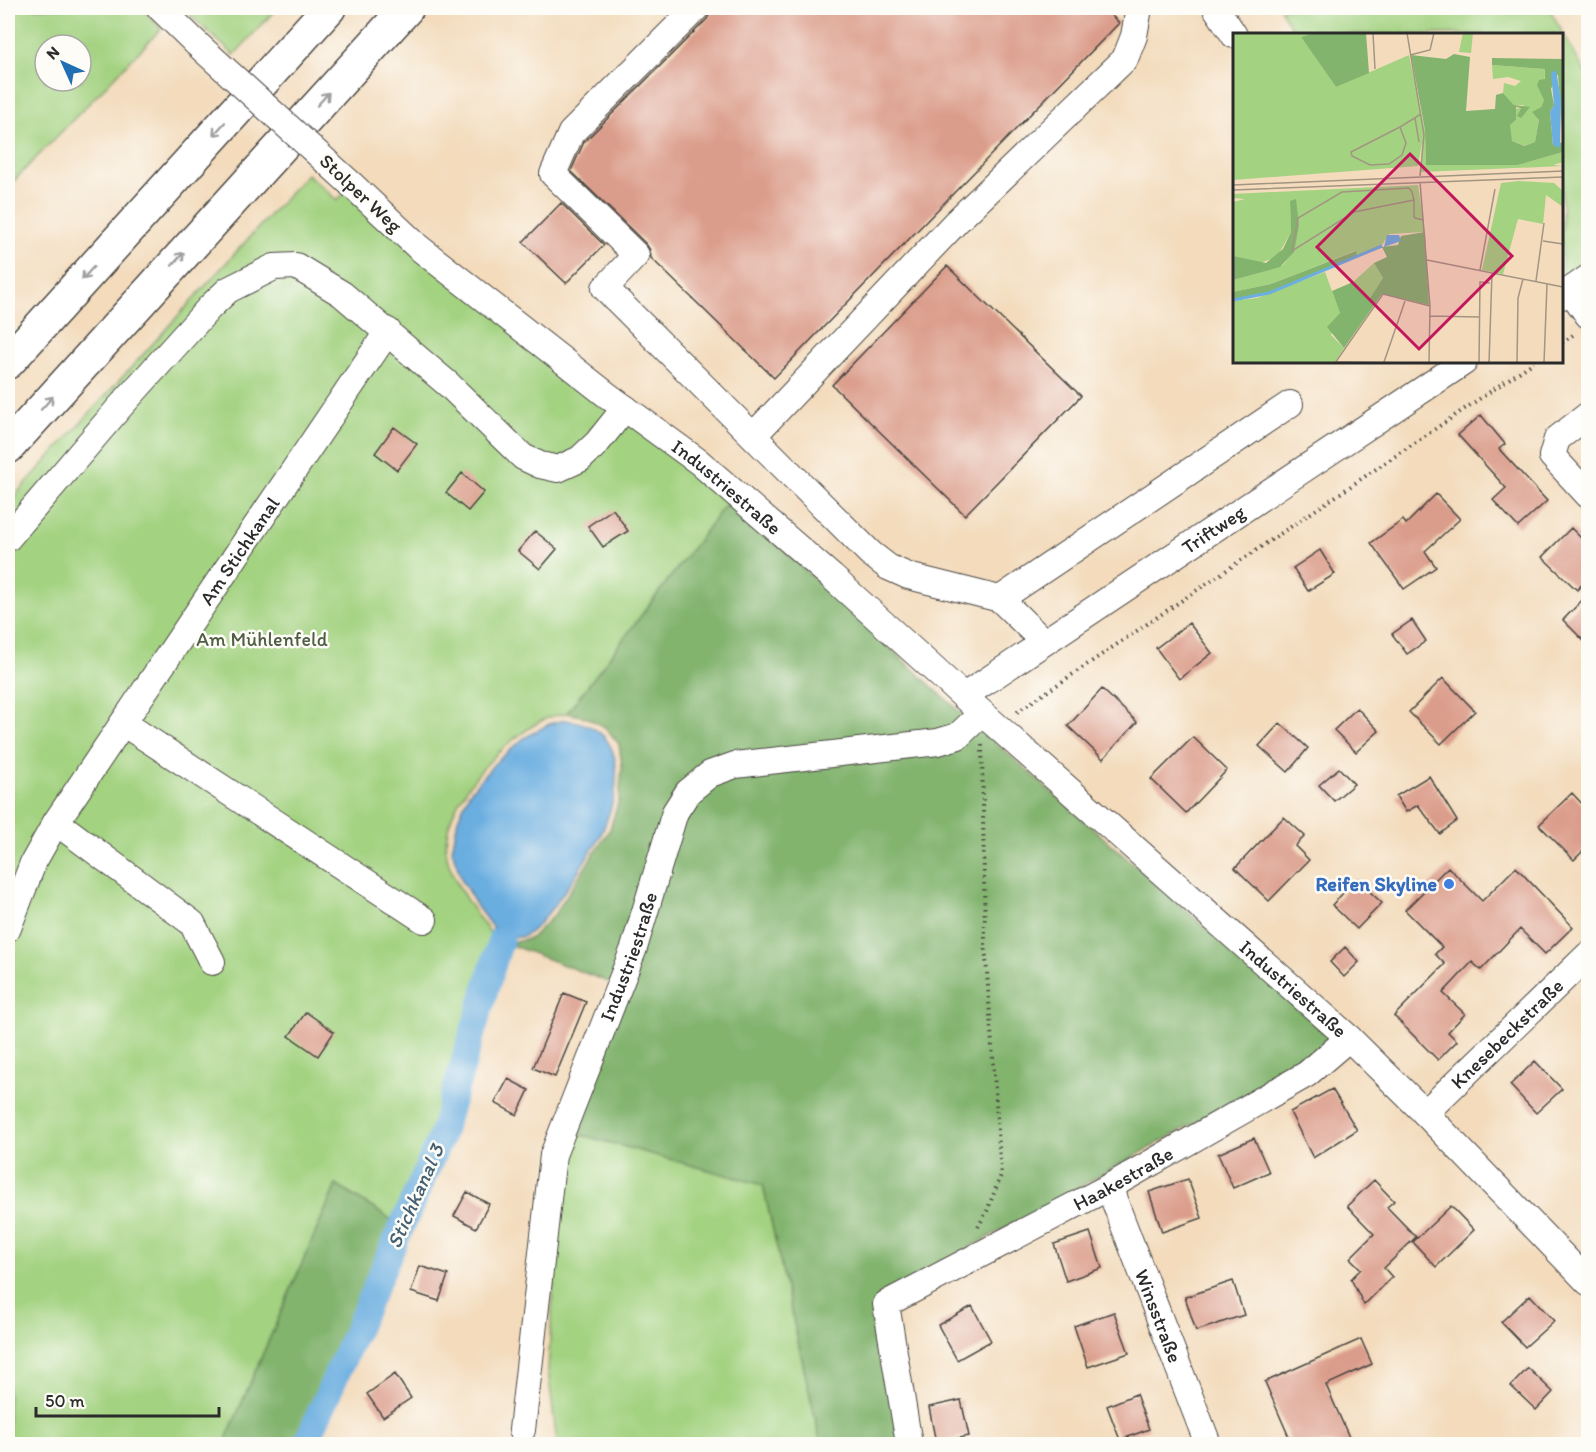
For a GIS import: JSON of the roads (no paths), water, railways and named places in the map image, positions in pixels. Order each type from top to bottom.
[{"type":"highway","points":[[8,362],[329,8]]},
{"type":"highway","points":[[8,447],[407,8]]},
{"type":"street","name":"Stolper Weg","points":[[160,8],[418,246],[572,367]]},
{"type":"street","points":[[696,8],[571,134],[553,174],[636,255],[605,288],[870,553],[888,567],[908,576],[1000,599],[1044,642]]},
{"type":"street","points":[[754,435],[956,222],[1125,58],[1134,36],[1138,8]]},
{"type":"street","points":[[1216,8],[1233,34]]},
{"type":"street","points":[[8,538],[119,408],[210,307],[228,291],[274,267],[296,266],[342,294],[449,385],[523,457],[540,465],[558,470],[580,459],[597,443],[626,408]]},
{"type":"street","points":[[1573,288],[1588,315]]},
{"type":"street","name":"Am Stichkanal","points":[[8,928],[33,863],[56,822],[388,331]]},
{"type":"street","name":"Triftweg","points":[[981,712],[1044,642],[1460,363]]},
{"type":"street","name":"Industriestraße","points":[[572,367],[699,462],[740,497],[1349,1038],[1425,1113],[1588,1282]]},
{"type":"street","points":[[1000,599],[1290,404]]},
{"type":"street","points":[[1588,415],[1557,439],[1552,456],[1588,495]]},
{"type":"street","name":"Industriestraße","points":[[522,1430],[553,1155],[634,948],[675,812],[688,792],[710,774],[735,765],[938,742],[958,736],[981,712]]},
{"type":"street","points":[[123,723],[424,920]]},
{"type":"street","points":[[56,822],[192,923],[212,962]]},
{"type":"street","name":"Knesebeckstraße","points":[[1425,1113],[1588,955]]},
{"type":"street","name":"Haakestraße","points":[[909,1444],[886,1304],[1109,1187],[1307,1074],[1349,1038]]},
{"type":"street","name":"Winsstraße","points":[[1109,1187],[1208,1444]]},
{"type":"water","points":[[565,720],[585,724],[600,733],[609,744],[615,758],[616,774],[611,808],[596,844],[545,917],[524,936],[501,939],[462,881],[452,850],[458,819],[469,793],[495,763],[524,738],[549,724]]},
{"type":"waterway","name":"Stichkanal 3","points":[[306,1444],[441,1137],[501,939]]},
{"type":"place","name":"Reifen Skyline","points":[[1449,884]]},
{"type":"park label","name":"Am Mühlenfeld","points":[[262,639]]}]
